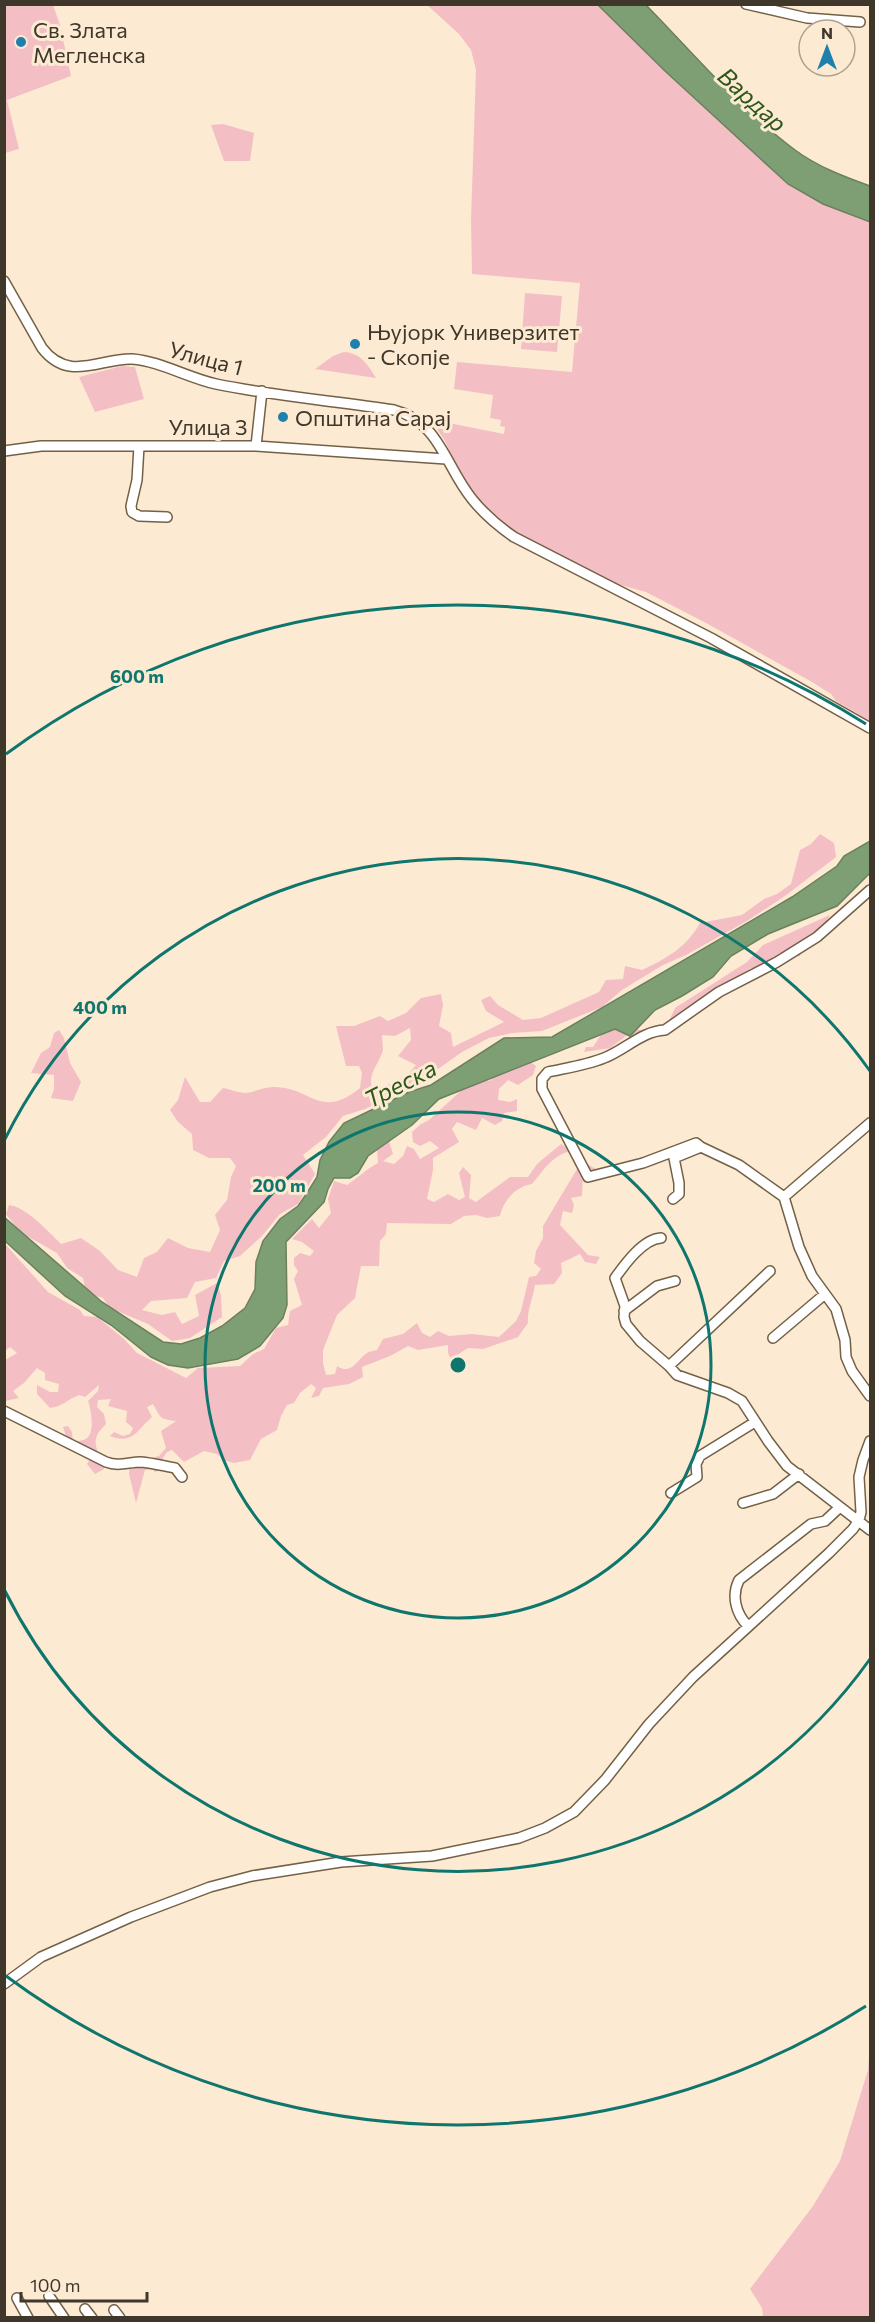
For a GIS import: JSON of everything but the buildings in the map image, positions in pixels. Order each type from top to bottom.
[{"type":"street","points":[[746,4],[807,18],[860,22]]},
{"type":"street","name":"Улица 1","points":[[4,281],[42,348],[59,362],[71,366],[88,366],[135,360],[210,382],[402,412],[422,422],[475,503],[514,537],[711,638],[870,728]]},
{"type":"street","points":[[256,446],[262,391]]},
{"type":"street","name":"Улица 3","points":[[4,452],[41,446],[256,446],[446,459]]},
{"type":"street","points":[[139,446],[140,460],[131,506],[132,512],[136,515],[167,517]]},
{"type":"street","points":[[870,890],[817,937],[777,962],[719,992],[665,1030],[644,1037],[606,1058],[548,1072],[542,1079],[542,1089],[588,1177],[643,1163],[696,1143],[739,1165],[784,1197],[799,1247],[812,1276],[836,1309],[845,1340],[846,1357],[852,1371],[870,1396]]},
{"type":"street","points":[[784,1197],[870,1123]]},
{"type":"street","points":[[673,1199],[679,1194],[680,1183],[674,1158],[700,1147]]},
{"type":"street","points":[[661,1238],[653,1239],[645,1245],[615,1278],[625,1306],[626,1324],[640,1341],[669,1365],[677,1375],[728,1392],[742,1401],[788,1466],[870,1530]]},
{"type":"street","points":[[669,1365],[770,1271]]},
{"type":"street","points":[[624,1311],[657,1286],[675,1281]]},
{"type":"street","points":[[773,1338],[825,1294]]},
{"type":"street","points":[[4,1411],[114,1465],[139,1462],[175,1468],[182,1477]]},
{"type":"street","points":[[671,1493],[698,1478],[696,1464],[700,1456],[756,1422]]},
{"type":"street","points":[[4,1984],[41,1957],[131,1917],[221,1884],[252,1876],[341,1862],[432,1856],[519,1838],[545,1828],[574,1812],[591,1797],[649,1724],[693,1677],[829,1553],[859,1520],[861,1512],[859,1477],[870,1441]]},
{"type":"street","points":[[743,1503],[773,1494],[799,1474]]},
{"type":"street","points":[[748,1626],[738,1611],[734,1599],[739,1580],[811,1524],[825,1521],[840,1507]]},
{"type":"street","points":[[50,2296],[64,2318]]},
{"type":"street","points":[[17,2298],[28,2318]]},
{"type":"street","points":[[85,2309],[92,2318]]},
{"type":"shaded area","points":[[5,4],[53,5],[60,25],[71,76],[7,100],[19,149],[5,153],[4,100],[6,99],[4,92]]},
{"type":"shaded area","points":[[427,5],[598,5],[665,71],[788,184],[870,222],[870,721],[836,701],[831,694],[812,682],[706,623],[646,592],[606,581],[502,525],[466,487],[445,441],[433,423],[444,422],[504,434],[505,427],[500,426],[501,420],[490,418],[493,395],[454,389],[457,362],[572,372],[580,283],[472,274],[471,220],[476,70],[471,50],[459,34]]},
{"type":"shaded area","points":[[598,5],[646,5],[736,99],[775,134],[813,162],[870,186],[870,222],[823,204],[788,184],[665,71]]},
{"type":"shaded area","points":[[223,124],[254,133],[250,161],[224,161],[211,125]]},
{"type":"shaded area","points":[[525,293],[562,296],[557,352],[521,349]]},
{"type":"shaded area","points":[[344,352],[359,357],[367,364],[376,378],[315,369],[333,356]]},
{"type":"shaded area","points":[[122,366],[135,367],[144,399],[95,412],[79,377]]},
{"type":"shaded area","points":[[820,834],[834,843],[836,857],[785,896],[747,921],[686,955],[663,965],[622,990],[602,1007],[542,1031],[512,1033],[489,1038],[462,1052],[410,1089],[404,1079],[416,1065],[398,1056],[411,1040],[410,1028],[395,1036],[382,1035],[383,1050],[372,1075],[371,1085],[373,1091],[392,1083],[388,1098],[343,1116],[326,1137],[303,1155],[315,1174],[298,1204],[280,1214],[262,1236],[240,1256],[224,1261],[216,1278],[195,1282],[187,1298],[151,1301],[142,1310],[162,1315],[175,1312],[182,1324],[199,1316],[195,1295],[217,1283],[221,1295],[222,1317],[190,1338],[172,1341],[148,1324],[110,1308],[103,1298],[86,1293],[83,1278],[67,1268],[57,1253],[20,1232],[6,1214],[9,1205],[23,1210],[61,1244],[81,1238],[100,1251],[118,1270],[137,1277],[144,1258],[157,1252],[168,1238],[188,1248],[210,1252],[220,1230],[215,1215],[227,1200],[231,1177],[236,1166],[230,1158],[209,1158],[193,1150],[192,1134],[178,1122],[170,1110],[178,1100],[185,1077],[200,1102],[210,1102],[223,1088],[246,1093],[270,1087],[286,1088],[324,1102],[334,1102],[360,1088],[362,1073],[359,1066],[346,1066],[336,1026],[354,1026],[380,1016],[388,1021],[406,1013],[421,998],[441,994],[443,1005],[439,1026],[451,1033],[453,1047],[504,1022],[486,1011],[481,1000],[490,996],[498,1005],[523,1020],[541,1018],[599,992],[606,980],[623,979],[625,966],[642,970],[667,957],[689,939],[700,923],[742,915],[764,899],[777,894],[791,884],[800,850],[811,844]]},
{"type":"shaded area","points":[[870,841],[870,873],[837,906],[768,934],[731,956],[713,977],[655,1010],[630,1036],[615,1029],[439,1099],[412,1125],[368,1156],[358,1173],[350,1178],[334,1178],[324,1202],[286,1242],[287,1305],[283,1318],[260,1346],[238,1359],[188,1368],[168,1365],[151,1357],[111,1325],[65,1296],[5,1241],[5,1218],[102,1302],[163,1342],[181,1344],[200,1338],[222,1326],[245,1308],[255,1289],[256,1262],[263,1241],[280,1219],[298,1206],[307,1193],[317,1177],[320,1160],[329,1142],[344,1123],[409,1092],[431,1085],[504,1038],[552,1037],[792,897],[837,866],[844,856]]},
{"type":"shaded area","points":[[830,915],[799,957],[793,948],[778,954],[765,968],[751,968],[683,1010],[667,1025],[675,1008],[747,962],[763,945]]},
{"type":"shaded area","points":[[612,1026],[641,1030],[641,1033],[626,1036],[610,1048],[584,1052],[586,1047],[593,1047],[601,1035]]},
{"type":"shaded area","points":[[59,1030],[64,1038],[70,1063],[81,1082],[73,1101],[51,1098],[54,1089],[54,1075],[31,1073],[41,1053],[50,1047],[54,1033]]},
{"type":"shaded area","points":[[525,1058],[536,1066],[533,1075],[518,1085],[508,1080],[499,1089],[498,1100],[510,1102],[517,1099],[517,1111],[504,1113],[502,1121],[495,1125],[482,1118],[476,1130],[457,1122],[452,1129],[459,1142],[433,1158],[427,1199],[434,1202],[448,1194],[459,1200],[465,1197],[459,1173],[463,1167],[471,1175],[469,1198],[476,1202],[510,1177],[528,1177],[537,1164],[561,1144],[572,1151],[554,1159],[532,1184],[516,1191],[507,1200],[500,1216],[487,1218],[476,1215],[464,1216],[451,1224],[387,1223],[386,1234],[380,1241],[379,1266],[361,1266],[355,1298],[337,1315],[323,1350],[323,1363],[326,1375],[335,1374],[337,1366],[342,1369],[350,1368],[367,1353],[377,1350],[383,1339],[403,1334],[417,1323],[422,1333],[430,1337],[438,1331],[449,1336],[472,1334],[499,1337],[516,1321],[521,1311],[529,1277],[536,1276],[541,1269],[534,1263],[536,1251],[543,1238],[543,1226],[577,1169],[587,1164],[596,1169],[597,1177],[583,1174],[582,1196],[571,1198],[574,1205],[572,1213],[563,1211],[560,1225],[588,1255],[600,1257],[596,1264],[585,1262],[580,1254],[561,1263],[562,1273],[554,1284],[535,1285],[528,1313],[528,1323],[518,1337],[483,1349],[468,1348],[451,1359],[448,1345],[418,1350],[408,1346],[362,1367],[363,1377],[349,1384],[323,1388],[319,1396],[311,1398],[316,1388],[311,1384],[300,1393],[294,1403],[287,1405],[277,1430],[261,1439],[250,1460],[234,1463],[224,1460],[217,1454],[204,1451],[184,1462],[172,1450],[167,1452],[161,1461],[166,1468],[155,1472],[152,1469],[145,1470],[136,1503],[129,1474],[130,1463],[159,1456],[166,1448],[161,1431],[176,1421],[161,1417],[153,1404],[147,1407],[152,1417],[134,1435],[124,1439],[110,1436],[114,1432],[123,1436],[130,1434],[133,1428],[126,1422],[127,1411],[108,1406],[111,1399],[98,1400],[97,1407],[104,1414],[106,1424],[100,1430],[96,1441],[104,1469],[95,1474],[87,1464],[91,1457],[90,1447],[78,1448],[67,1439],[63,1427],[68,1426],[72,1432],[73,1442],[87,1438],[92,1426],[88,1401],[98,1391],[99,1385],[85,1397],[79,1395],[50,1408],[37,1394],[37,1385],[50,1392],[58,1392],[59,1384],[45,1380],[45,1373],[37,1368],[24,1383],[13,1391],[19,1398],[5,1401],[5,1360],[17,1353],[10,1347],[5,1351],[4,1246],[7,1246],[48,1292],[80,1310],[84,1316],[97,1317],[137,1353],[186,1378],[198,1368],[240,1366],[253,1354],[264,1349],[276,1328],[288,1325],[290,1311],[302,1305],[294,1279],[298,1271],[294,1265],[294,1258],[300,1253],[310,1256],[314,1251],[302,1242],[292,1239],[312,1219],[319,1228],[331,1213],[328,1199],[334,1181],[347,1185],[378,1163],[377,1150],[389,1141],[393,1154],[383,1161],[394,1164],[403,1156],[407,1146],[414,1149],[420,1159],[439,1148],[430,1141],[420,1146],[413,1142],[412,1132],[429,1120],[476,1077],[490,1081],[500,1066]]},
{"type":"shaded area","points":[[870,2043],[870,2317],[763,2317],[762,2308],[750,2289],[813,2206],[840,2161],[868,2070]]},
{"type":"place","name":"Св. Злата Мегленска","points":[[21,42]]},
{"type":"place","name":"Њујорк Универзитет - Скопје","points":[[355,344]]},
{"type":"place","name":"Општина Сарај","points":[[283,417]]},
{"type":"water label","name":"Вардар","points":[[753,99]]},
{"type":"water label","name":"Треска","points":[[400,1083]]}]
